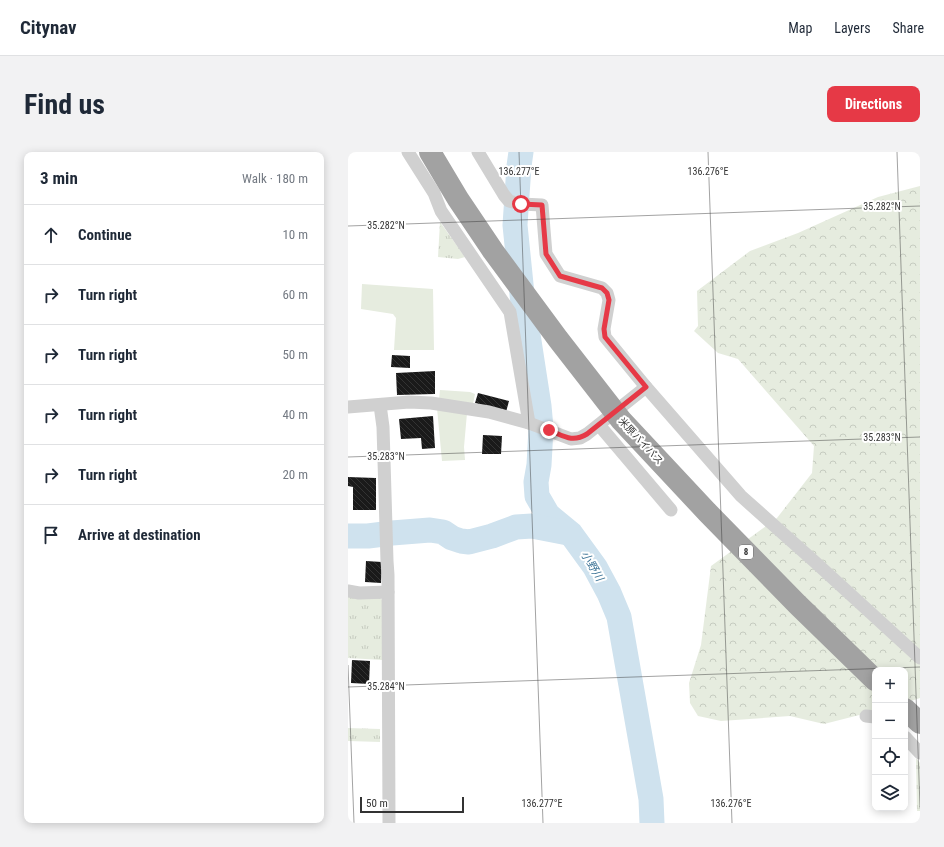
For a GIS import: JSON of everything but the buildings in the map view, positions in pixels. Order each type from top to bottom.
[{"type":"highway","name":"米原バイパス","points":[[430,152],[458,199],[493,251],[553,333],[620,420],[706,512],[872,677]]},
{"type":"highway","points":[[908,712],[920,723]]},
{"type":"street","points":[[408,152],[434,193],[441,211],[510,312],[531,424]]},
{"type":"street","points":[[478,152],[504,195],[515,203],[542,205],[546,254],[560,276],[602,288],[607,293],[609,300],[604,329],[605,337],[646,387],[741,496],[920,658]]},
{"type":"street","points":[[348,407],[409,402],[431,403],[489,412],[531,424],[571,438],[580,438],[599,425],[646,387]]},
{"type":"street","points":[[380,405],[383,427],[388,592],[389,823]]},
{"type":"street","points":[[599,425],[671,510]]},
{"type":"street","points":[[348,591],[360,593],[388,592]]},
{"type":"street","points":[[906,739],[920,753]]},
{"type":"green space","points":[[920,186],[920,698],[908,702],[908,667],[872,667],[872,712],[824,724],[790,716],[721,721],[698,716],[690,703],[689,683],[701,645],[711,566],[777,518],[812,473],[814,446],[738,359],[718,353],[694,331],[698,326],[697,291],[750,251],[798,233],[878,197]]},
{"type":"green space","points":[[440,222],[465,257],[458,259],[438,257]]},
{"type":"green space","points":[[362,284],[433,289],[434,350],[394,350],[396,318],[393,314],[361,309]]},
{"type":"green space","points":[[440,390],[470,392],[475,394],[473,404],[439,400]]},
{"type":"green space","points":[[437,408],[467,413],[464,447],[465,460],[442,461]]},
{"type":"green space","points":[[348,596],[380,597],[382,600],[382,660],[348,658]]},
{"type":"green space","points":[[348,728],[380,729],[380,742],[348,741]]},
{"type":"green space","points":[[916,758],[920,763],[920,811],[917,811]]},
{"type":"waterway","points":[[521,152],[515,225],[523,304],[541,428],[539,465],[536,482],[537,496],[548,515],[571,534],[595,567],[609,593],[619,617],[651,799],[652,823]]},
{"type":"waterway","name":"小野川","points":[[348,536],[368,536],[430,530],[443,532],[452,538],[469,542],[492,536],[516,527],[532,526],[568,533]]},
{"type":"route","points":[[521,204],[542,205],[546,254],[560,276],[602,288],[607,293],[609,300],[604,329],[605,337],[646,387],[580,438],[571,438],[549,430]]}]
